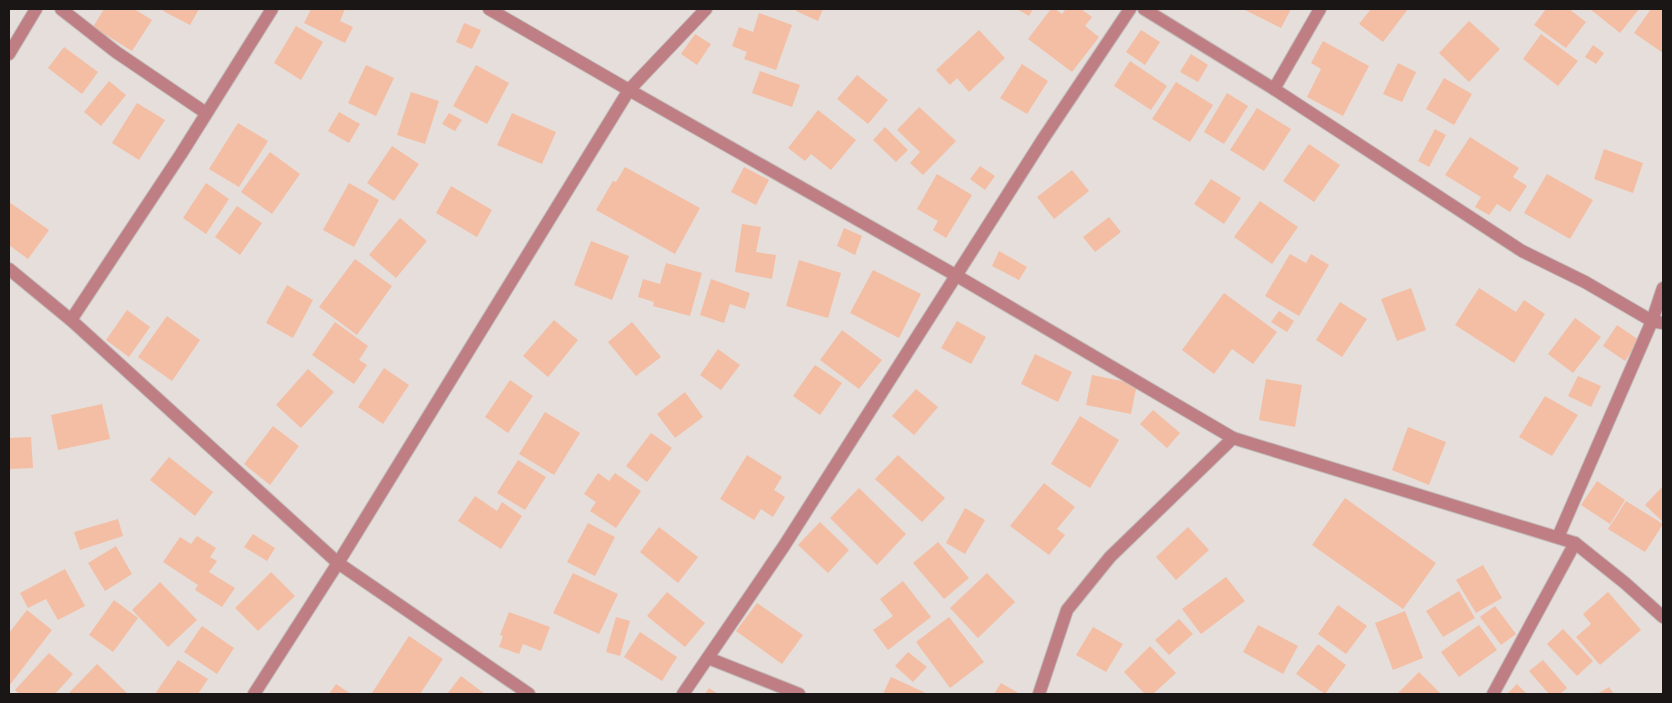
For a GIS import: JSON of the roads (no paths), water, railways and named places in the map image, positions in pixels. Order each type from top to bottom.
[{"type":"street","points":[[9,54],[36,9]]},
{"type":"street","points":[[61,9],[116,52],[206,113]]},
{"type":"street","points":[[71,320],[272,9]]},
{"type":"street","points":[[489,9],[957,276],[1233,438],[1575,543],[1663,617]]},
{"type":"street","points":[[254,694],[338,563],[629,90],[706,9]]},
{"type":"street","points":[[683,694],[784,546],[1043,139],[1130,9]]},
{"type":"street","points":[[1144,9],[1274,89],[1522,251],[1585,282],[1658,322]]},
{"type":"street","points":[[1274,89],[1320,9]]},
{"type":"street","points":[[9,269],[71,320],[338,563],[529,694]]},
{"type":"street","points":[[1558,537],[1658,322],[1663,288]]},
{"type":"street","points":[[1039,694],[1066,610],[1110,557],[1233,438]]},
{"type":"street","points":[[1493,694],[1575,543]]},
{"type":"street","points":[[708,658],[798,694]]}]
